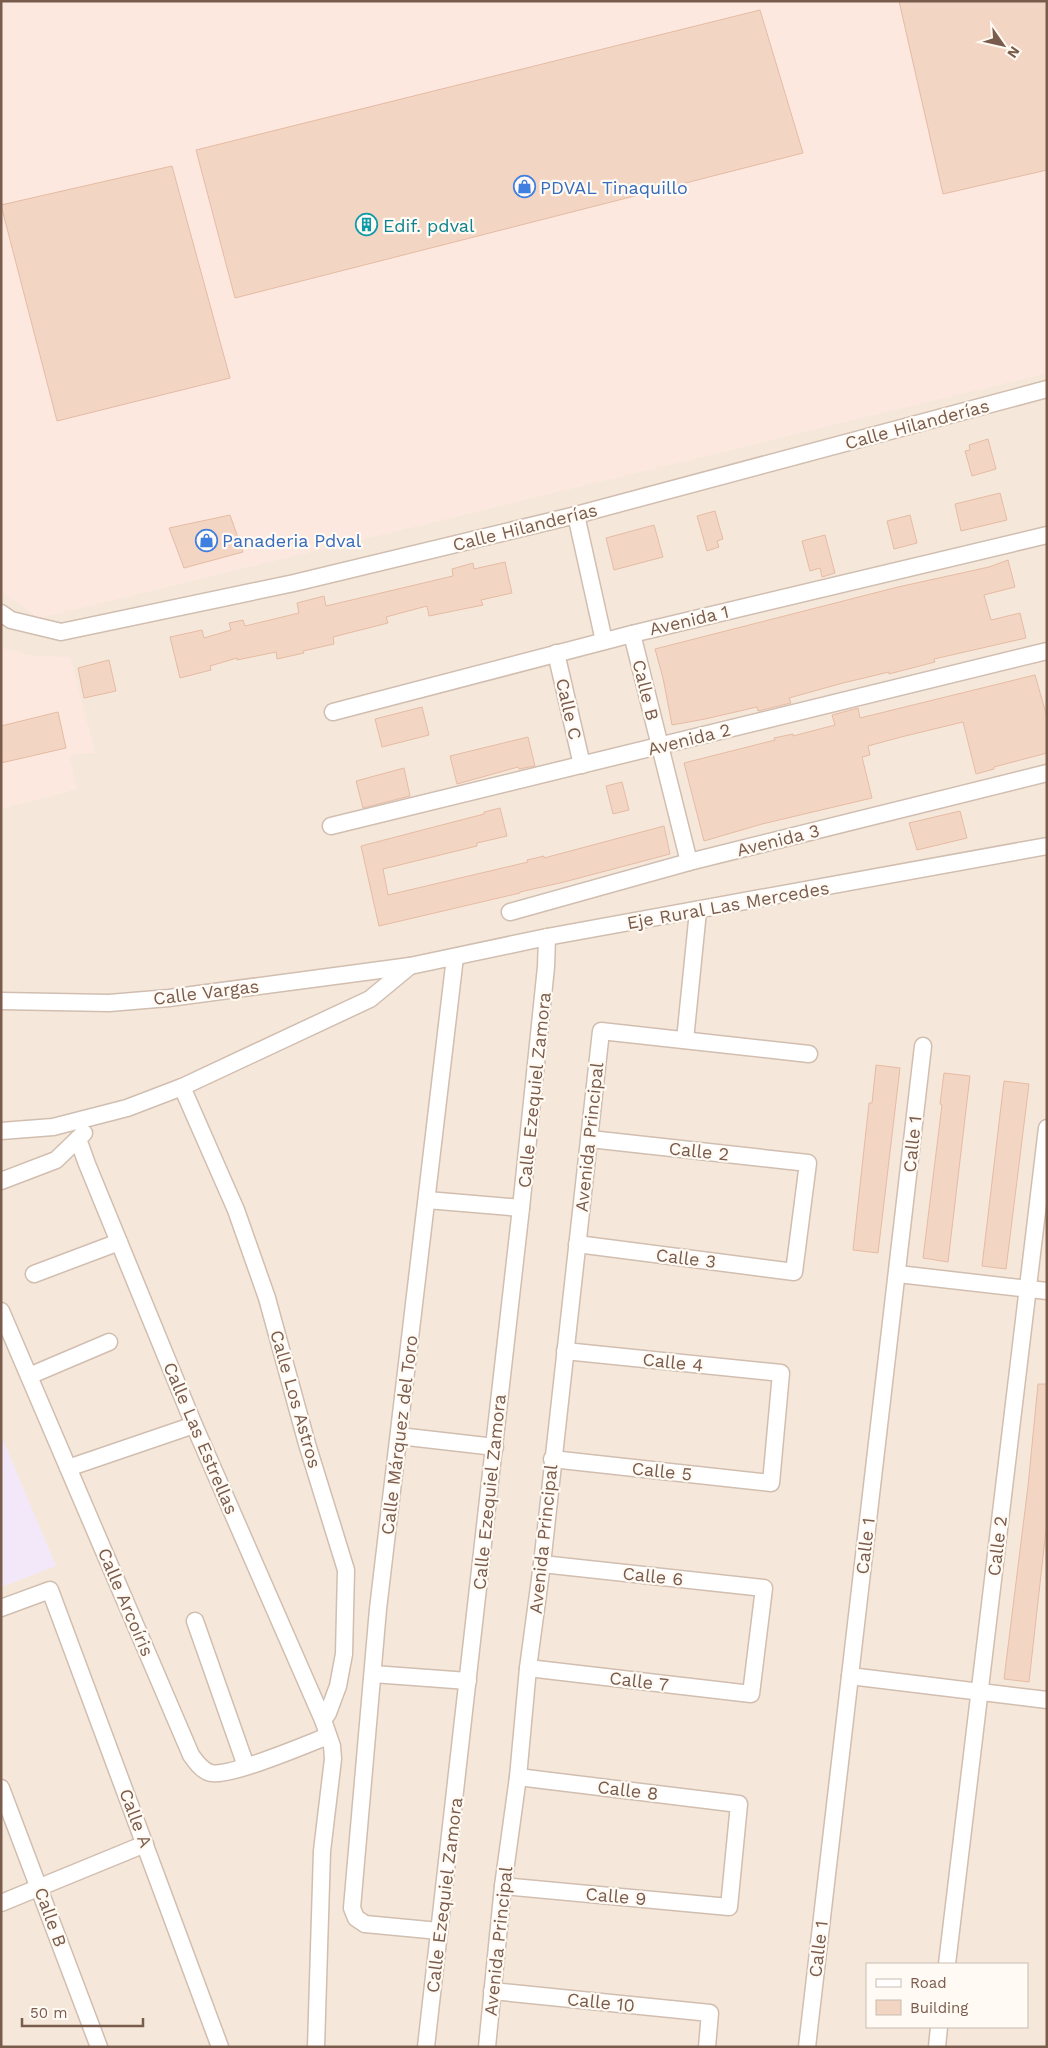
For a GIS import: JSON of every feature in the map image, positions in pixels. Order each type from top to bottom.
[{"type":"street","name":"Calle Hilanderías","points":[[1,613],[11,620],[61,632],[294,583],[576,515],[1047,389]]},
{"type":"street","points":[[576,515],[604,641]]},
{"type":"street","name":"Avenida 1","points":[[333,712],[632,634],[1047,535]]},
{"type":"street","name":"Calle B","points":[[632,634],[690,862]]},
{"type":"street","name":"Avenida 2","points":[[331,826],[1047,651]]},
{"type":"street","name":"Calle C","points":[[556,654],[582,765]]},
{"type":"street","name":"Avenida 3","points":[[510,912],[690,862],[1047,773]]},
{"type":"street","name":"Eje Rural Las Mercedes","points":[[410,966],[547,937],[1047,846]]},
{"type":"street","points":[[698,910],[685,1040],[810,1054]]},
{"type":"street","name":"Calle Ezequiel Zamora","points":[[426,2047],[521,1208],[546,968],[547,937]]},
{"type":"street","name":"Calle Márquez del Toro","points":[[439,1931],[365,1924],[359,1921],[353,1914],[352,1908],[378,1609],[455,957]]},
{"type":"street","points":[[1,1132],[53,1128],[126,1108],[182,1087],[370,999],[410,966]]},
{"type":"street","name":"Calle Vargas","points":[[1,1001],[108,1003],[169,998],[410,966]]},
{"type":"street","name":"Avenida Principal","points":[[487,2047],[503,1886],[518,1777],[528,1668],[542,1564],[552,1459],[601,1031],[685,1040]]},
{"type":"street","name":"Calle 1","points":[[807,2047],[923,1046]]},
{"type":"street","name":"Calle Los Astros","points":[[182,1087],[236,1210],[267,1298],[307,1444],[346,1570],[344,1654],[338,1686],[328,1713],[323,1720]]},
{"type":"street","points":[[1,1181],[56,1160],[104,1114]]},
{"type":"street","name":"Calle 2","points":[[947,1963],[1047,1128]]},
{"type":"street","name":"Calle Las Estrellas","points":[[78,1139],[194,1425],[323,1720],[332,1746],[333,1759],[322,1850],[316,2047]]},
{"type":"street","name":"Calle 2","points":[[590,1139],[808,1163],[794,1272]]},
{"type":"street","points":[[427,1200],[521,1208]]},
{"type":"street","points":[[34,1274],[119,1242]]},
{"type":"street","name":"Calle 3","points":[[577,1244],[794,1272]]},
{"type":"street","points":[[898,1274],[1047,1291]]},
{"type":"street","name":"Calle Arcoíris","points":[[1,1311],[191,1755],[198,1764],[210,1773],[220,1773],[246,1766],[328,1736]]},
{"type":"street","points":[[29,1376],[109,1342]]},
{"type":"street","name":"Calle 4","points":[[565,1351],[782,1373],[771,1483]]},
{"type":"street","points":[[68,1468],[194,1425]]},
{"type":"street","points":[[399,1436],[494,1447]]},
{"type":"street","name":"Calle 5","points":[[552,1459],[771,1483]]},
{"type":"street","name":"Calle 6","points":[[542,1564],[764,1588],[751,1694]]},
{"type":"street","name":"Calle A","points":[[1,1608],[50,1590],[220,2047]]},
{"type":"street","points":[[194,1621],[246,1766]]},
{"type":"street","name":"Calle 7","points":[[528,1668],[751,1694]]},
{"type":"street","points":[[373,1674],[468,1681]]},
{"type":"street","points":[[850,1676],[1047,1700]]},
{"type":"street","name":"Calle 8","points":[[518,1777],[739,1804],[729,1906]]},
{"type":"street","name":"Calle B","points":[[1,1788],[99,2047]]},
{"type":"street","points":[[1,1903],[145,1844]]},
{"type":"street","name":"Calle 9","points":[[503,1886],[729,1906]]},
{"type":"street","name":"Calle 10","points":[[492,1992],[710,2013],[707,2047]]},
{"type":"street","points":[[937,2047],[939,2028]]},
{"type":"shaded area","points":[[1,1],[1047,1],[1047,2047],[1,2047]]},
{"type":"shaded area","name":"PDVAL Tinaquillo","points":[[1,1],[1047,1],[1047,373],[39,618],[1,591]]},
{"type":"shaded area","points":[[1,648],[34,656],[70,657],[95,753],[69,755],[77,789],[1,809]]},
{"type":"shaded area","points":[[1,1435],[56,1566],[1,1587]]},
{"type":"building","points":[[899,1],[1047,1],[1047,170],[943,194]]},
{"type":"building","name":"Edif. pdval","points":[[760,10],[803,153],[235,298],[196,150]]},
{"type":"building","points":[[172,166],[230,378],[57,421],[1,205]]},
{"type":"building","points":[[988,439],[996,469],[972,476],[965,451],[970,450],[969,445]]},
{"type":"building","points":[[1000,493],[1007,520],[961,531],[955,504]]},
{"type":"building","points":[[715,511],[723,539],[717,541],[719,547],[707,551],[697,516]]},
{"type":"building","name":"Panaderia Pdval","points":[[230,515],[243,552],[184,568],[169,528]]},
{"type":"building","points":[[910,515],[917,543],[894,549],[887,521]]},
{"type":"building","points":[[654,525],[663,557],[614,570],[606,538]]},
{"type":"building","points":[[825,535],[835,573],[822,577],[820,568],[810,571],[802,541]]},
{"type":"building","points":[[1008,560],[1015,587],[984,595],[991,620],[1020,613],[1026,638],[934,659],[935,662],[889,674],[889,672],[843,683],[789,698],[791,703],[758,711],[757,707],[672,725],[655,649],[898,587],[989,567]]},
{"type":"building","points":[[505,562],[512,593],[481,600],[483,605],[429,616],[427,606],[386,617],[388,623],[333,637],[334,644],[303,651],[304,653],[277,659],[276,652],[237,660],[237,658],[210,666],[211,670],[180,678],[170,637],[202,630],[204,638],[231,630],[229,623],[243,620],[245,626],[299,613],[297,603],[324,596],[326,606],[453,576],[452,569],[473,563],[474,569]]},
{"type":"building","points":[[109,660],[116,691],[84,698],[78,668]]},
{"type":"building","points":[[1035,675],[1047,717],[1047,753],[994,767],[994,769],[976,774],[963,722],[901,737],[868,746],[870,755],[862,757],[872,798],[762,824],[704,841],[684,763],[775,740],[774,738],[793,734],[793,736],[835,725],[832,715],[858,708],[860,718]]},
{"type":"building","points":[[422,707],[429,735],[382,747],[375,719]]},
{"type":"building","points":[[58,712],[66,748],[1,763],[1,726]]},
{"type":"building","points":[[528,737],[535,766],[519,769],[518,767],[457,784],[450,756]]},
{"type":"building","points":[[404,768],[410,796],[363,808],[356,781]]},
{"type":"building","points":[[622,782],[629,810],[613,814],[606,786]]},
{"type":"building","points":[[500,808],[507,836],[477,843],[477,846],[383,869],[388,895],[528,862],[527,860],[544,856],[544,858],[664,826],[670,854],[520,893],[379,926],[361,846],[484,814],[484,812]]},
{"type":"building","points":[[960,811],[967,838],[917,850],[909,823]]},
{"type":"building","points":[[876,1065],[900,1068],[878,1253],[853,1250],[869,1103],[872,1103]]},
{"type":"building","points":[[944,1073],[970,1076],[948,1262],[923,1258],[942,1105],[940,1104]]},
{"type":"building","points":[[1004,1081],[1029,1084],[1006,1269],[982,1266]]},
{"type":"building","points":[[1038,1384],[1047,1384],[1047,1521],[1029,1682],[1004,1679],[1028,1486]]},
{"type":"place","name":"PDVAL Tinaquillo","points":[[524,187]]},
{"type":"place","name":"Edif. pdval","points":[[367,225]]},
{"type":"place","name":"Panaderia Pdval","points":[[206,540]]}]
